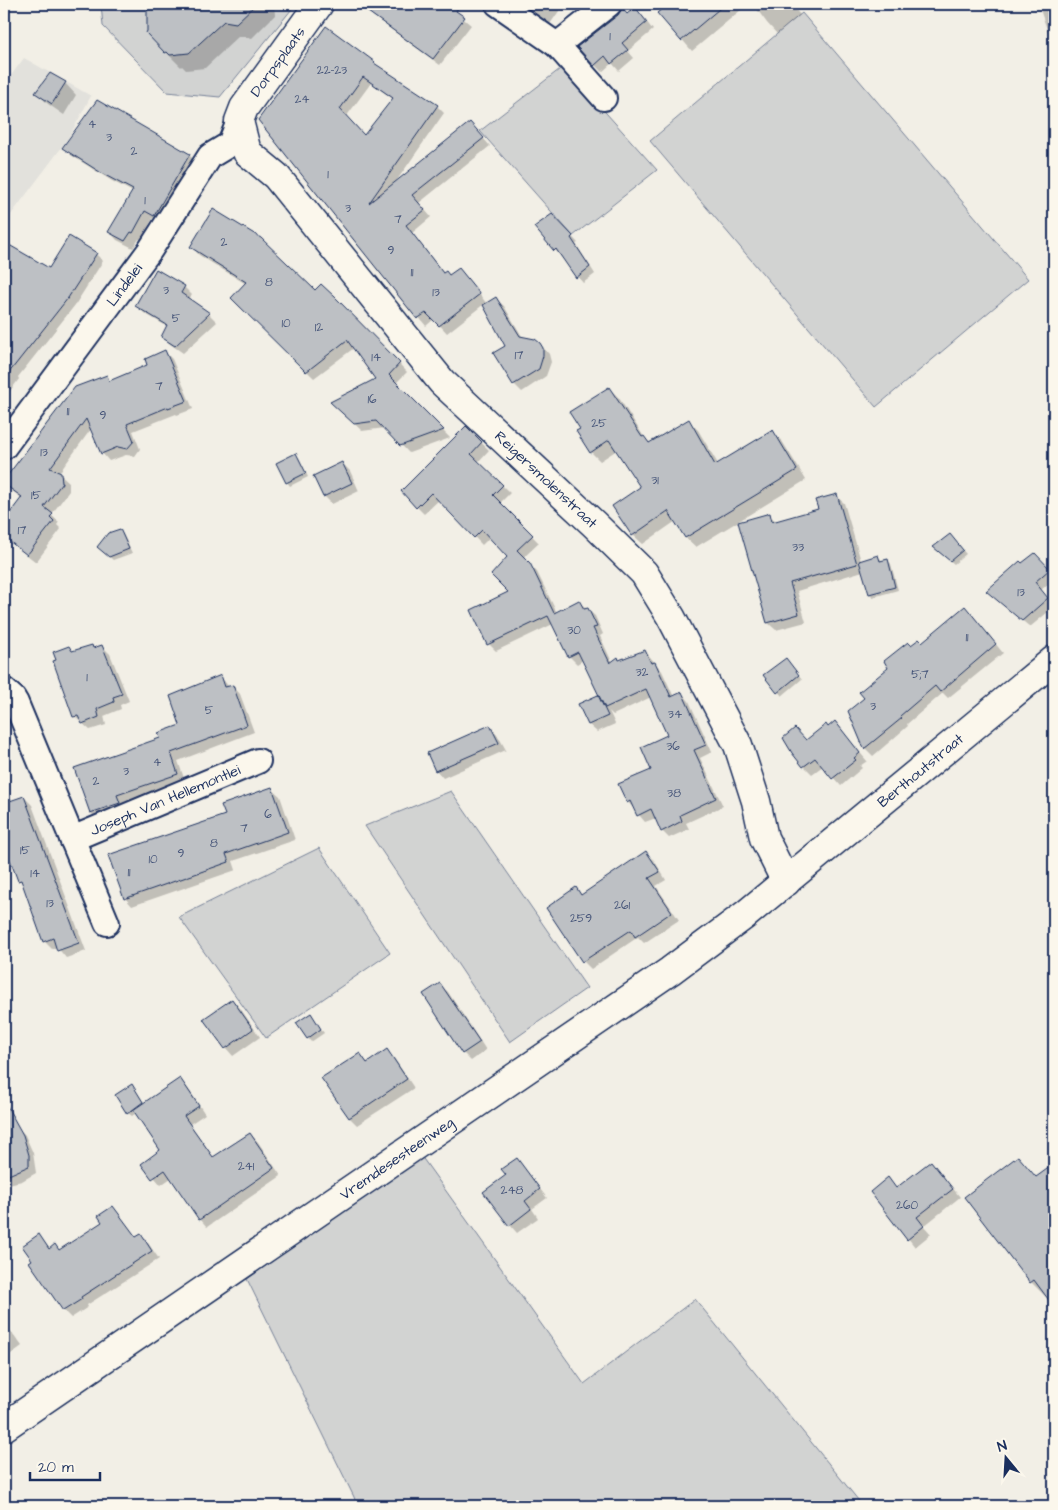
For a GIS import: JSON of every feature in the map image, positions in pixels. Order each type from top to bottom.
[{"type":"street","name":"Dorpsplaats","points":[[238,121],[244,108],[319,4]]},
{"type":"street","points":[[498,4],[557,45],[604,98]]},
{"type":"street","points":[[557,45],[609,4]]},
{"type":"street","name":"Lindelei","points":[[4,447],[150,250],[210,156],[230,144],[238,121]]},
{"type":"street","name":"Reigersmolenstraat","points":[[238,121],[247,152],[276,176],[442,382],[594,524],[644,574],[671,617],[738,745],[756,801],[764,838],[786,882]]},
{"type":"street","name":"Berthoutstraat","points":[[786,882],[1054,660]]},
{"type":"street","name":"Joseph Van Hellemontlei","points":[[4,690],[16,703],[107,923]]},
{"type":"street","name":"Joseph Van Hellemontlei","points":[[72,839],[258,761]]},
{"type":"street","name":"Vremdesesteenweg","points":[[4,1427],[670,971],[786,882]]},
{"type":"shaded area","points":[[101,4],[296,4],[220,97],[167,92],[103,26]]},
{"type":"shaded area","points":[[802,13],[1028,279],[876,407],[650,141]]},
{"type":"shaded area","points":[[24,58],[91,96],[68,139],[4,224],[4,85]]},
{"type":"shaded area","points":[[564,66],[657,170],[573,236],[480,131]]},
{"type":"shaded area","points":[[451,791],[587,988],[510,1042],[365,826]]},
{"type":"shaded area","points":[[319,848],[390,953],[266,1038],[179,917]]},
{"type":"shaded area","points":[[421,1156],[584,1384],[695,1299],[863,1506],[357,1506],[247,1279]]},
{"type":"building","points":[[155,4],[256,4],[236,23],[224,21],[189,53],[170,55],[167,52],[165,53],[146,33],[147,11]]},
{"type":"building","points":[[357,4],[461,4],[456,11],[465,17],[433,59]]},
{"type":"building","points":[[668,4],[725,4],[681,41],[657,13]]},
{"type":"building","points":[[635,7],[647,22],[622,43],[628,50],[611,64],[605,56],[594,66],[577,47],[618,15],[622,8],[627,14]]},
{"type":"building","points":[[326,26],[374,63],[438,105],[369,203],[470,122],[484,138],[412,195],[425,210],[406,225],[443,273],[446,271],[449,275],[459,268],[480,294],[439,326],[426,313],[417,319],[258,120]],"holes":[[[363,77],[393,98],[364,135],[340,109]]]},
{"type":"building","points":[[50,73],[66,82],[52,104],[35,93]]},
{"type":"building","points":[[97,100],[190,154],[154,216],[145,211],[133,233],[131,232],[125,241],[108,232],[133,190],[103,174],[62,148]]},
{"type":"building","points":[[213,209],[261,238],[315,290],[321,284],[335,297],[400,363],[389,375],[444,430],[400,446],[376,421],[354,424],[330,402],[375,379],[347,340],[306,372],[231,298],[246,282],[190,247]]},
{"type":"building","points":[[552,214],[573,236],[571,238],[590,267],[576,278],[556,249],[554,251],[534,227]]},
{"type":"building","points":[[69,236],[97,253],[68,298],[4,379],[4,242],[49,268]]},
{"type":"building","points":[[156,269],[185,286],[181,293],[210,313],[175,346],[161,337],[167,325],[135,306]]},
{"type":"building","points":[[496,297],[520,336],[535,339],[543,348],[539,369],[513,385],[493,353],[505,346],[483,305]]},
{"type":"building","points":[[165,350],[187,401],[127,424],[134,441],[127,449],[118,447],[101,454],[86,419],[50,468],[61,473],[62,483],[44,507],[53,514],[50,517],[54,521],[27,555],[4,537],[4,521],[22,497],[4,484],[4,480],[75,387],[107,375],[109,381],[147,365],[145,359]]},
{"type":"building","points":[[609,387],[642,437],[644,436],[649,443],[689,419],[715,465],[773,430],[797,470],[685,538],[668,511],[632,536],[612,506],[640,487],[609,440],[590,453],[576,431],[580,429],[569,412]]},
{"type":"building","points":[[466,426],[482,442],[471,454],[503,485],[493,495],[533,535],[517,550],[530,563],[554,613],[579,600],[584,609],[588,608],[597,627],[593,628],[610,663],[618,657],[619,660],[645,650],[651,663],[655,662],[671,697],[682,692],[706,745],[694,750],[716,798],[680,815],[682,821],[661,832],[651,809],[637,816],[630,801],[627,803],[618,784],[651,770],[641,747],[667,735],[646,689],[605,708],[578,652],[568,657],[548,616],[487,645],[471,610],[508,592],[491,575],[507,557],[482,530],[474,538],[431,493],[416,508],[401,491]]},
{"type":"building","points":[[296,453],[306,473],[286,483],[276,463]]},
{"type":"building","points":[[342,462],[352,483],[323,497],[313,476]]},
{"type":"building","points":[[837,494],[857,564],[790,583],[799,614],[767,623],[738,522],[770,513],[772,522],[818,509],[815,500]]},
{"type":"building","points":[[120,529],[129,549],[109,557],[97,547],[108,533]]},
{"type":"building","points":[[950,534],[963,550],[950,561],[933,547]]},
{"type":"building","points":[[1035,553],[1050,569],[1035,582],[1048,598],[1022,621],[986,591],[1020,561],[1022,563]]},
{"type":"building","points":[[878,555],[880,561],[888,559],[895,587],[869,594],[859,561]]},
{"type":"building","points":[[965,606],[996,644],[940,692],[935,686],[900,716],[902,718],[864,749],[848,711],[864,698],[859,692],[888,668],[884,661],[908,642],[911,645],[919,639],[922,642]]},
{"type":"building","points":[[92,645],[93,648],[102,645],[122,694],[113,697],[114,702],[97,709],[99,717],[82,724],[78,716],[73,717],[53,661],[56,660],[53,652],[69,646],[72,651]]},
{"type":"building","points":[[786,658],[799,675],[777,693],[763,675]]},
{"type":"building","points":[[221,675],[225,687],[233,685],[247,725],[171,753],[178,774],[117,795],[120,803],[90,813],[74,768],[160,738],[158,733],[180,725],[170,696]]},
{"type":"building","points":[[598,695],[608,716],[588,725],[578,704]]},
{"type":"building","points":[[835,721],[860,753],[854,758],[856,760],[832,779],[815,758],[803,767],[783,738],[795,728],[806,740],[826,724],[828,727]]},
{"type":"building","points":[[490,725],[499,743],[435,771],[427,753]]},
{"type":"building","points":[[272,787],[288,832],[226,854],[229,862],[124,899],[108,855],[225,815],[221,805]]},
{"type":"building","points":[[24,796],[79,943],[57,951],[53,938],[43,942],[21,880],[18,881],[4,844],[4,803]]},
{"type":"building","points":[[646,851],[660,872],[649,878],[672,912],[635,937],[631,930],[582,962],[546,908],[576,887],[581,895]]},
{"type":"building","points":[[440,983],[480,1042],[462,1054],[423,994]]},
{"type":"building","points":[[232,999],[253,1029],[225,1049],[203,1019]]},
{"type":"building","points":[[311,1013],[321,1029],[307,1039],[296,1023]]},
{"type":"building","points":[[387,1049],[407,1079],[349,1118],[321,1078],[360,1053],[367,1063]]},
{"type":"building","points":[[180,1078],[199,1106],[184,1116],[213,1157],[250,1133],[274,1168],[199,1220],[165,1170],[152,1179],[141,1164],[160,1150],[133,1110]]},
{"type":"building","points":[[132,1084],[143,1102],[127,1114],[115,1095]]},
{"type":"building","points":[[4,1101],[23,1135],[29,1155],[29,1166],[4,1177]]},
{"type":"building","points":[[1018,1156],[1036,1177],[1054,1164],[1054,1307],[1034,1280],[1030,1283],[964,1197]]},
{"type":"building","points":[[517,1158],[540,1189],[525,1201],[531,1209],[509,1226],[483,1192],[506,1175],[501,1169]]},
{"type":"building","points":[[931,1161],[953,1189],[917,1217],[924,1226],[907,1240],[870,1192],[888,1177],[896,1188]]},
{"type":"building","points":[[113,1206],[136,1237],[141,1234],[152,1251],[81,1297],[82,1299],[63,1311],[29,1262],[32,1260],[22,1246],[39,1234],[49,1249],[55,1244],[59,1250],[102,1222],[98,1216]]}]
